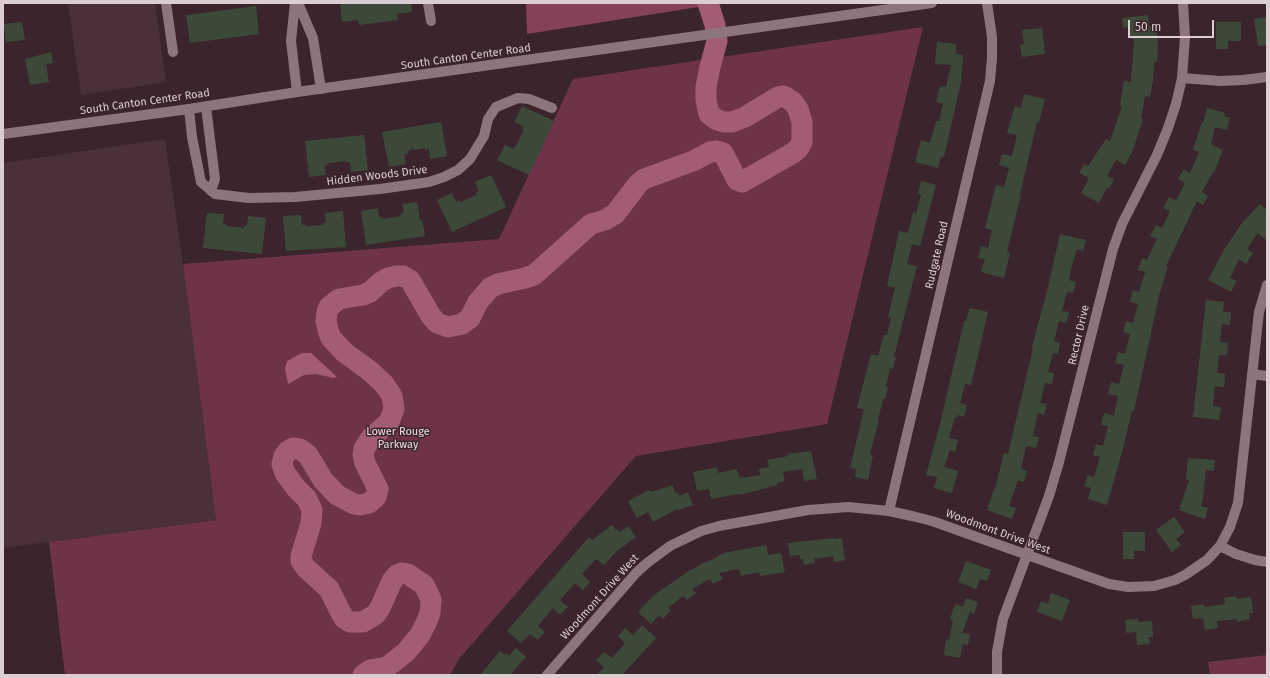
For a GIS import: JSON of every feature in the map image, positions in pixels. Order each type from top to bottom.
[{"type":"street","points":[[166,3],[173,52]]},
{"type":"street","points":[[296,3],[313,38],[321,89]]},
{"type":"street","points":[[296,3],[291,41],[297,92]]},
{"type":"street","points":[[428,3],[431,21]]},
{"type":"street","name":"South Canton Center Road","points":[[3,134],[189,109],[297,92],[932,3]]},
{"type":"street","name":"Rudgate Road","points":[[888,511],[990,82],[992,37],[987,3]]},
{"type":"street","name":"Rector Drive","points":[[997,675],[997,652],[1003,620],[1049,496],[1113,249],[1122,224],[1157,155],[1176,104],[1182,78],[1185,37],[1183,3]]},
{"type":"street","points":[[1182,78],[1220,81],[1267,77]]},
{"type":"street","name":"Hidden Woods Drive","points":[[211,191],[215,194],[248,198],[295,197],[380,189],[429,182],[458,170],[470,159],[484,136],[488,119],[496,106],[518,98],[529,99],[552,108]]},
{"type":"street","points":[[189,109],[192,136],[201,182],[211,191],[215,179],[206,106]]},
{"type":"street","name":"Woodmont Drive West","points":[[547,675],[636,573],[658,554],[683,539],[701,531],[719,526],[808,510],[848,507],[888,511],[932,521],[1109,584],[1128,587],[1143,587],[1164,583],[1185,575],[1207,560],[1220,546],[1230,528],[1238,503],[1259,312],[1267,285]]},
{"type":"street","points":[[1252,374],[1267,376]]},
{"type":"street","points":[[1220,546],[1236,554],[1267,562]]},
{"type":"shaded area","points":[[68,3],[155,3],[166,82],[81,95]]},
{"type":"shaded area","points":[[526,3],[724,3],[527,34]]},
{"type":"shaded area","points":[[165,139],[183,264],[216,520],[3,548],[3,163]]},
{"type":"shaded area","points":[[302,353],[311,353],[337,377],[334,378],[316,374],[304,375],[288,384],[285,369],[287,361]]},
{"type":"green space","name":"Lower Rouge Parkway","points":[[923,27],[827,424],[636,456],[459,659],[450,675],[65,675],[49,542],[216,520],[183,264],[499,239],[573,79]]},
{"type":"green space","points":[[1267,655],[1267,675],[1210,675],[1208,662]]},
{"type":"building","points":[[340,3],[411,3],[412,12],[397,14],[398,20],[359,25],[358,20],[342,22]]},
{"type":"building","points":[[256,6],[259,34],[190,43],[186,15]]},
{"type":"building","points":[[1148,15],[1149,26],[1156,25],[1158,45],[1157,62],[1154,62],[1150,97],[1145,96],[1141,118],[1143,119],[1133,150],[1125,165],[1116,160],[1107,176],[1114,179],[1099,203],[1081,193],[1089,178],[1079,173],[1084,164],[1088,166],[1106,139],[1110,141],[1122,106],[1120,105],[1124,81],[1131,82],[1134,39],[1131,39],[1129,27],[1123,28],[1122,18]]},
{"type":"building","points":[[1267,17],[1267,45],[1258,46],[1254,19]]},
{"type":"building","points":[[22,22],[25,40],[6,42],[4,24]]},
{"type":"building","points":[[1216,22],[1241,22],[1241,41],[1228,41],[1228,49],[1216,49]]},
{"type":"building","points":[[1042,28],[1045,54],[1022,57],[1020,45],[1024,44],[1022,30]]},
{"type":"building","points":[[937,42],[956,44],[956,54],[963,55],[961,82],[944,157],[941,157],[938,168],[915,162],[921,140],[930,143],[936,121],[939,121],[943,104],[936,102],[940,86],[946,87],[951,65],[935,64]]},
{"type":"building","points":[[51,52],[53,63],[46,64],[49,82],[30,85],[25,59]]},
{"type":"building","points":[[1024,94],[1045,99],[1039,122],[1037,122],[1020,194],[1007,252],[1010,253],[1004,278],[981,272],[985,259],[978,258],[981,246],[988,248],[992,230],[985,228],[996,185],[1004,187],[1009,168],[999,165],[1002,154],[1012,156],[1017,135],[1007,133],[1015,106],[1021,108]]},
{"type":"building","points":[[522,106],[554,121],[529,175],[497,160],[505,145],[513,149],[516,146],[524,130],[522,129],[523,126],[514,122]]},
{"type":"building","points":[[1207,108],[1225,113],[1224,116],[1230,118],[1227,130],[1215,127],[1211,144],[1223,150],[1214,173],[1213,172],[1202,192],[1208,196],[1203,205],[1197,201],[1166,266],[1168,266],[1159,296],[1134,411],[1132,411],[1107,505],[1088,499],[1091,488],[1084,486],[1088,475],[1094,477],[1100,457],[1093,455],[1096,444],[1103,446],[1108,426],[1101,425],[1104,413],[1114,416],[1118,396],[1108,394],[1111,382],[1119,384],[1124,365],[1115,363],[1118,352],[1125,354],[1130,334],[1123,332],[1126,321],[1133,323],[1138,304],[1130,302],[1133,290],[1139,292],[1145,272],[1138,270],[1142,258],[1147,260],[1157,239],[1150,236],[1156,225],[1162,228],[1170,211],[1163,208],[1169,197],[1176,201],[1185,183],[1178,179],[1184,169],[1190,173],[1199,152],[1193,150]]},
{"type":"building","points":[[441,122],[447,156],[430,159],[429,149],[425,150],[425,148],[414,150],[411,145],[412,150],[407,151],[408,154],[404,154],[406,164],[389,167],[382,132]]},
{"type":"building","points":[[364,135],[368,170],[351,172],[350,162],[347,163],[346,161],[328,163],[329,165],[325,165],[326,175],[309,177],[305,141]]},
{"type":"building","points":[[491,175],[506,207],[452,232],[437,200],[452,193],[456,202],[459,200],[460,202],[477,195],[476,192],[479,191],[475,182]]},
{"type":"building","points":[[921,181],[936,185],[920,246],[912,244],[907,264],[917,266],[894,357],[896,357],[893,369],[890,368],[886,387],[888,387],[885,399],[883,399],[870,454],[873,455],[868,480],[855,477],[856,469],[850,468],[864,409],[857,408],[871,354],[878,356],[884,335],[887,335],[891,318],[888,317],[895,288],[887,286],[899,231],[908,233],[913,212],[916,213],[921,195],[918,194]]},
{"type":"building","points":[[417,202],[420,220],[422,219],[425,236],[366,245],[361,211],[378,208],[379,217],[383,217],[383,219],[401,216],[400,214],[404,213],[402,204]]},
{"type":"building","points":[[1260,204],[1267,210],[1267,241],[1258,233],[1247,249],[1253,253],[1246,264],[1239,259],[1230,278],[1237,281],[1231,292],[1208,280],[1225,248],[1242,223]]},
{"type":"building","points":[[343,211],[346,247],[286,251],[283,216],[301,215],[302,225],[305,224],[305,226],[323,225],[323,223],[326,222],[325,213]]},
{"type":"building","points":[[207,213],[224,214],[223,224],[226,224],[226,226],[244,228],[244,226],[247,226],[248,216],[266,218],[262,254],[203,248]]},
{"type":"building","points":[[1060,234],[1086,240],[1083,251],[1077,249],[1071,269],[1069,280],[1076,282],[1073,293],[1067,292],[1062,311],[1069,312],[1066,323],[1059,321],[1054,341],[1060,343],[1058,354],[1053,353],[1048,372],[1054,373],[1052,384],[1045,383],[1040,403],[1047,404],[1044,415],[1038,413],[1033,436],[1039,437],[1036,448],[1026,446],[1021,469],[1027,471],[1024,482],[1018,480],[1009,506],[1016,508],[1012,519],[987,510],[995,489],[1004,453],[1008,454],[1032,347]]},
{"type":"building","points":[[1206,300],[1224,302],[1223,312],[1231,312],[1230,325],[1222,324],[1220,342],[1228,343],[1227,355],[1219,355],[1217,373],[1225,374],[1224,387],[1215,386],[1213,406],[1221,407],[1219,420],[1193,417]]},
{"type":"building","points":[[970,308],[988,312],[971,385],[965,384],[960,403],[967,405],[964,417],[958,415],[957,418],[955,417],[949,438],[958,440],[955,452],[950,450],[944,467],[958,471],[952,493],[934,488],[937,477],[926,475],[940,424],[964,321],[966,321]]},
{"type":"building","points":[[811,451],[817,479],[804,481],[802,469],[783,472],[785,481],[777,483],[778,485],[739,495],[711,499],[709,489],[697,491],[693,472],[717,467],[718,473],[737,469],[739,477],[742,478],[760,475],[759,469],[769,467],[767,460],[788,456],[788,454]]},
{"type":"building","points":[[1188,458],[1215,460],[1214,471],[1206,470],[1201,506],[1208,508],[1205,519],[1179,510],[1189,480],[1186,480]]},
{"type":"building","points":[[673,485],[675,493],[678,492],[679,496],[688,492],[693,505],[678,510],[677,509],[653,522],[648,512],[637,518],[628,501],[649,490],[651,492]]},
{"type":"building","points":[[1174,517],[1185,532],[1176,539],[1181,545],[1172,552],[1156,530]]},
{"type":"building","points":[[612,525],[620,532],[628,526],[636,537],[617,551],[604,565],[596,559],[582,574],[590,582],[583,590],[575,583],[560,600],[568,607],[560,615],[553,608],[538,626],[545,632],[538,640],[530,634],[521,643],[507,631],[589,537],[592,540]]},
{"type":"building","points":[[1123,532],[1145,532],[1145,551],[1134,551],[1134,559],[1123,559]]},
{"type":"building","points":[[842,538],[845,560],[834,562],[833,556],[814,559],[815,563],[804,565],[803,559],[800,559],[800,555],[790,556],[788,543]]},
{"type":"building","points":[[766,545],[768,555],[781,553],[785,572],[760,576],[759,572],[741,576],[739,569],[719,573],[723,579],[713,584],[710,579],[692,589],[696,593],[687,600],[683,596],[668,608],[671,610],[663,619],[659,615],[651,624],[638,612],[654,595],[705,562],[724,553]]},
{"type":"building","points":[[966,561],[991,570],[987,581],[980,579],[976,589],[958,582]]},
{"type":"building","points":[[1051,593],[1070,600],[1062,621],[1037,612],[1041,601],[1048,604]]},
{"type":"building","points":[[1236,596],[1237,599],[1251,597],[1253,613],[1249,613],[1250,619],[1237,622],[1237,619],[1217,621],[1218,628],[1205,630],[1203,618],[1193,619],[1191,606],[1204,604],[1204,607],[1225,604],[1224,598]]},
{"type":"building","points":[[966,598],[978,602],[974,614],[970,612],[962,633],[970,634],[968,645],[963,644],[960,658],[944,655],[946,639],[949,640],[953,620],[950,619],[955,604],[963,607]]},
{"type":"building","points":[[1138,619],[1138,622],[1152,621],[1153,637],[1149,637],[1150,644],[1137,645],[1136,632],[1126,633],[1125,620]]},
{"type":"building","points":[[642,625],[656,638],[622,675],[597,675],[604,667],[596,660],[604,652],[612,658],[625,643],[618,636],[625,628],[633,635]]},
{"type":"building","points":[[516,648],[526,657],[510,675],[480,675],[500,651],[509,656]]},
{"type":"waterway","points":[[363,675],[370,670],[387,667],[406,652],[420,635],[427,621],[430,613],[431,600],[424,585],[408,574],[402,573],[397,575],[392,581],[376,614],[363,622],[350,622],[344,618],[329,589],[306,568],[301,561],[301,556],[311,523],[312,510],[307,499],[296,488],[285,473],[282,464],[284,456],[293,448],[300,449],[308,455],[323,480],[337,495],[354,504],[360,505],[369,503],[376,497],[378,489],[365,463],[363,455],[364,449],[371,438],[389,422],[394,409],[392,396],[384,384],[370,371],[344,352],[331,338],[326,321],[329,307],[339,299],[363,295],[370,292],[388,278],[403,276],[410,280],[431,316],[437,323],[448,327],[462,324],[470,318],[478,302],[490,288],[498,284],[534,275],[591,224],[605,220],[615,214],[638,184],[644,179],[693,161],[710,152],[717,151],[723,153],[737,180],[742,182],[798,149],[802,142],[802,122],[798,109],[793,102],[783,96],[778,97],[745,117],[732,122],[717,120],[709,114],[706,100],[706,87],[717,41],[715,25],[708,3]]}]
